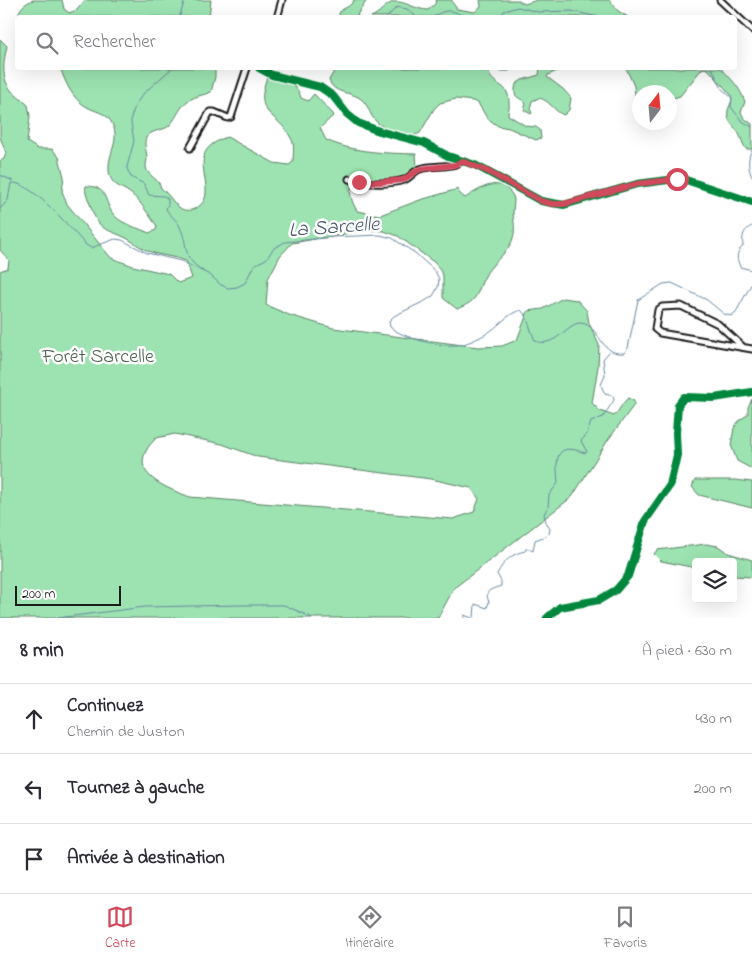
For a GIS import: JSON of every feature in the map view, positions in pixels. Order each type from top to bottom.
[{"type":"street","points":[[278,15],[282,0]]},
{"type":"street","points":[[720,0],[736,15]]},
{"type":"street","points":[[737,16],[752,30]]},
{"type":"street","points":[[190,148],[210,112],[228,118],[231,117],[246,70]]},
{"type":"street","points":[[263,70],[272,75],[327,91],[347,114],[358,123],[379,131],[424,143],[448,156],[487,171],[541,201],[564,204],[637,184],[677,179],[686,180],[752,202]]},
{"type":"street","points":[[349,179],[359,182],[403,180],[420,169],[455,165],[462,161]]},
{"type":"street","points":[[743,347],[718,324],[681,306],[662,306],[658,310],[655,329],[658,333],[743,347],[752,348]]},
{"type":"street","points":[[547,618],[560,607],[599,600],[616,590],[628,576],[645,521],[670,486],[677,455],[677,412],[680,400],[684,397],[714,398],[752,392]]},
{"type":"green space","points":[[33,0],[62,0],[64,9],[69,13],[77,10],[85,0],[211,0],[209,15],[19,15],[22,7]]},
{"type":"green space","points":[[354,0],[367,0],[357,15],[340,15],[343,9]]},
{"type":"green space","points":[[436,0],[452,0],[457,9],[475,12],[481,6],[480,0],[517,0],[525,4],[537,0],[610,0],[618,11],[625,15],[375,15],[394,2],[401,2],[428,10],[435,4]]},
{"type":"green space","name":"Forêt Sarcelle","points":[[0,39],[7,46],[4,72],[7,84],[28,105],[30,116],[27,142],[38,149],[52,149],[59,157],[64,177],[62,191],[67,204],[111,258],[133,266],[169,274],[178,283],[192,278],[186,261],[148,251],[104,228],[96,220],[86,195],[86,186],[99,189],[102,192],[114,215],[121,221],[149,233],[156,230],[157,226],[138,200],[111,179],[109,161],[115,135],[110,120],[105,115],[77,100],[67,85],[61,70],[215,70],[211,92],[189,100],[183,105],[170,125],[151,133],[145,141],[147,170],[177,206],[187,210],[192,210],[201,205],[205,199],[206,186],[203,163],[205,152],[210,146],[220,140],[227,137],[274,163],[289,165],[293,162],[292,140],[279,122],[268,112],[264,106],[263,99],[263,90],[267,77],[288,82],[296,88],[301,98],[308,101],[314,94],[334,115],[320,128],[326,140],[359,150],[416,154],[417,167],[409,174],[400,178],[371,179],[355,184],[351,189],[351,198],[357,211],[380,215],[420,200],[458,189],[459,193],[465,198],[486,186],[497,185],[508,190],[514,198],[514,231],[509,246],[490,268],[473,300],[457,309],[443,298],[443,275],[435,263],[398,236],[384,231],[368,230],[292,243],[280,256],[268,279],[266,305],[289,315],[333,328],[478,347],[502,346],[517,340],[528,311],[543,309],[563,298],[577,300],[587,311],[589,323],[599,345],[598,367],[592,403],[600,411],[614,416],[628,398],[634,401],[634,405],[608,440],[572,497],[454,588],[438,618],[0,618],[0,271],[8,268],[9,260],[0,250],[0,161],[4,159],[6,153],[0,137]],"holes":[[[175,434],[222,444],[258,457],[431,479],[471,488],[479,499],[474,512],[453,519],[190,497],[156,481],[144,468],[143,460],[146,451],[156,438]]]},
{"type":"green space","points":[[335,70],[491,70],[489,74],[507,92],[508,115],[526,126],[536,127],[540,130],[541,138],[536,140],[509,128],[498,126],[487,118],[478,103],[456,99],[440,103],[434,109],[420,133],[409,136],[385,128],[372,117],[361,99],[335,88],[329,80]]},
{"type":"green space","points":[[540,70],[557,70],[547,77],[563,89],[571,98],[569,110],[564,115],[539,98],[532,101],[531,114],[524,110],[526,104],[515,93],[516,84],[522,80],[539,75]]},
{"type":"green space","points":[[627,70],[701,70],[680,96],[677,97],[677,85],[634,85]]},
{"type":"green space","points":[[709,70],[723,70],[741,92],[745,102],[741,112],[744,118],[752,124],[752,149],[746,149],[728,118],[731,95]]},
{"type":"green space","points":[[752,399],[752,469],[737,461],[731,445],[734,428],[748,414],[748,407]]},
{"type":"green space","points":[[695,480],[752,482],[752,508],[699,495],[692,487]]},
{"type":"green space","points":[[706,544],[718,546],[728,553],[752,560],[752,577],[737,576],[737,558],[692,558],[692,567],[661,561],[654,554],[657,550]]},
{"type":"waterway","points":[[180,15],[185,0]]},
{"type":"waterway","points":[[389,15],[397,7],[407,9],[414,15]]},
{"type":"waterway","points":[[501,15],[504,11],[518,7],[538,12],[571,11],[589,15]]},
{"type":"waterway","points":[[437,15],[445,11],[453,11],[461,15]]},
{"type":"waterway","points":[[170,70],[143,94],[136,104],[131,117],[134,141],[127,167],[131,177],[144,184],[149,195],[164,196],[168,199],[166,208],[180,227],[188,256],[203,271]]},
{"type":"waterway","points":[[713,70],[722,89],[732,98],[731,107],[742,121],[752,127]]},
{"type":"waterway","points":[[752,150],[749,156],[752,177]]},
{"type":"waterway","points":[[0,175],[13,181]]},
{"type":"waterway","name":"La Sarcelle","points":[[0,209],[8,200],[11,183],[19,184],[39,197],[91,248],[115,239],[122,240],[147,253],[181,261],[210,275],[221,285],[228,288],[237,287],[245,283],[254,265],[266,259],[274,248],[285,242],[380,235],[392,238],[415,253],[435,271],[439,279],[438,287],[433,296],[394,316],[389,321],[390,327],[403,335],[441,345],[457,345],[472,341],[486,334],[512,314],[521,310],[526,316],[535,341],[542,342],[555,339],[571,327],[581,323],[592,329],[610,350],[616,353],[624,353],[628,348],[638,300],[663,284],[672,283],[707,300],[724,314],[731,316],[736,312],[752,283]]},
{"type":"waterway","points":[[752,226],[744,234],[743,246],[737,258],[740,267],[752,270]]},
{"type":"waterway","points":[[549,534],[550,529],[544,514],[548,507],[549,495],[558,483],[557,460],[559,454],[567,449],[587,452],[581,441],[587,434],[591,422],[603,417],[614,400],[613,396],[605,394],[601,385],[605,375],[603,359],[609,352]]},
{"type":"waterway","points":[[474,618],[475,604],[487,608],[489,602],[487,595],[489,591],[501,586],[501,581],[497,574],[502,565],[512,556],[525,551],[527,548],[533,551],[535,540],[546,536]]},
{"type":"waterway","points":[[57,618],[145,607],[239,605],[284,605],[313,618]]},
{"type":"waterway","points":[[464,618],[464,615],[472,618]]},
{"type":"cycle path","points":[[263,70],[272,75],[320,87],[333,96],[347,114],[358,123],[379,131],[424,143],[448,156],[475,165],[541,201],[564,205],[637,184],[686,180],[752,202]]},
{"type":"cycle path","points":[[547,618],[560,607],[599,600],[616,590],[628,576],[645,521],[670,485],[677,455],[678,405],[684,397],[714,398],[752,392]]},
{"type":"route","points":[[359,182],[403,180],[420,169],[455,165],[462,161],[487,171],[541,201],[564,204],[637,184],[677,179]]}]
